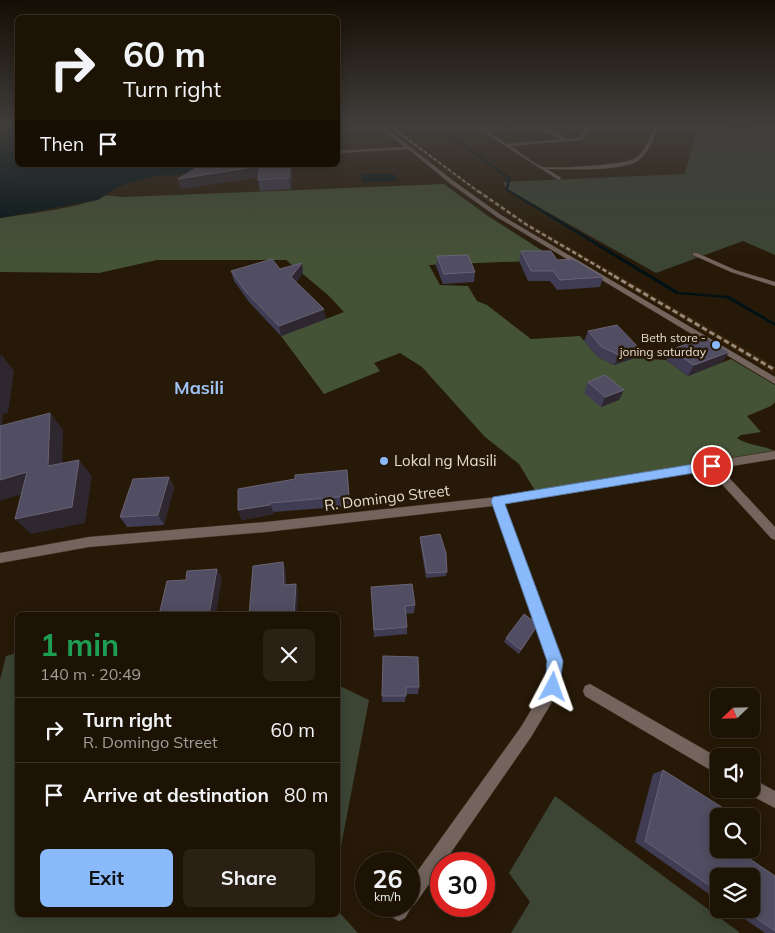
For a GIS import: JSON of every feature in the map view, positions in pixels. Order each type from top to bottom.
[{"type":"street","points":[[436,170],[499,216],[775,381]]},
{"type":"street","points":[[545,170],[559,179]]},
{"type":"street","points":[[695,254],[733,271],[775,284]]},
{"type":"street","name":"R. Domingo Street","points":[[0,558],[89,542],[266,528],[497,501],[775,455]]},
{"type":"street","points":[[712,466],[775,535]]},
{"type":"street","points":[[420,882],[526,732],[553,687],[555,661],[497,501]]},
{"type":"street","points":[[590,691],[710,762]]},
{"type":"street","points":[[760,791],[775,800]]},
{"type":"shaded area","points":[[0,170],[202,170],[188,174],[157,176],[120,186],[98,200],[0,218]]},
{"type":"shaded area","points":[[444,170],[451,170],[531,224],[775,366],[775,374],[524,226]]},
{"type":"shaded area","points":[[362,174],[395,174],[398,181],[363,182]]},
{"type":"green space","points":[[686,170],[775,170],[775,255],[743,241],[656,273],[506,189],[503,182],[685,174]]},
{"type":"green space","points":[[444,184],[488,216],[557,260],[429,265],[440,285],[468,286],[477,301],[487,305],[531,339],[580,336],[598,357],[614,365],[634,358],[666,360],[688,376],[731,359],[775,385],[775,402],[771,406],[747,416],[761,432],[741,435],[737,438],[746,443],[770,449],[775,451],[775,453],[537,494],[519,464],[485,437],[422,367],[400,353],[374,363],[380,371],[324,394],[281,336],[344,312],[328,295],[286,260],[157,260],[99,273],[0,272],[0,218],[70,207],[102,195],[124,197]]},
{"type":"green space","points":[[15,654],[15,917],[340,917],[340,913],[358,933],[0,933],[0,680],[6,656]]},
{"type":"green space","points":[[340,686],[369,700],[340,852]]},
{"type":"green space","points":[[555,796],[710,911],[710,918],[720,918],[739,933],[511,933],[530,902],[509,873]]},
{"type":"building","points":[[194,170],[238,170],[178,179]]},
{"type":"building","points":[[259,170],[290,170],[289,178],[258,180]]},
{"type":"building","points":[[521,251],[551,251],[557,260],[573,259],[603,277],[560,280],[553,271],[531,271]]},
{"type":"building","points":[[468,255],[475,272],[444,274],[437,256]]},
{"type":"building","points":[[272,259],[280,269],[302,263],[291,277],[324,309],[279,326],[246,292],[231,271]]},
{"type":"building","points":[[617,325],[639,348],[619,355],[602,347],[588,331]]},
{"type":"building","points":[[704,337],[729,352],[694,365],[671,350]]},
{"type":"building","points":[[605,375],[624,390],[605,397],[588,382]]},
{"type":"building","points":[[50,413],[48,466],[79,460],[72,507],[15,519],[27,472],[0,480],[0,426]]},
{"type":"building","points":[[347,470],[349,496],[270,503],[270,505],[238,510],[238,489],[295,479],[295,475]]},
{"type":"building","points":[[169,477],[158,515],[120,517],[133,479]]},
{"type":"building","points":[[440,534],[446,553],[447,572],[427,573],[420,537]]},
{"type":"building","points":[[283,562],[284,585],[296,584],[294,612],[249,612],[253,566]]},
{"type":"building","points":[[217,569],[210,612],[160,612],[167,581],[186,580],[187,571]]},
{"type":"building","points":[[412,584],[415,605],[405,606],[407,627],[374,630],[371,587]]},
{"type":"building","points":[[524,614],[536,623],[537,626],[521,650],[506,638]]},
{"type":"building","points":[[383,656],[418,657],[419,687],[406,687],[406,696],[382,696]]},
{"type":"building","points":[[663,770],[723,808],[710,808],[710,858],[748,858],[775,876],[775,931],[756,918],[760,918],[760,868],[710,868],[710,886],[645,841]]},
{"type":"waterway","points":[[497,170],[510,179],[506,189],[678,293],[727,297],[775,325]]},
{"type":"railway","points":[[449,170],[479,192]]},
{"type":"railway","points":[[478,191],[527,225],[616,277]]},
{"type":"railway","points":[[614,276],[775,370]]},
{"type":"place","name":"Beth store - joning saturday","points":[[716,345]]},
{"type":"place","name":"Lokal ng Masili","points":[[384,461]]},
{"type":"district","name":"Masili","points":[[199,388]]},
{"type":"route","points":[[553,687],[555,661],[497,501],[712,466]]}]
